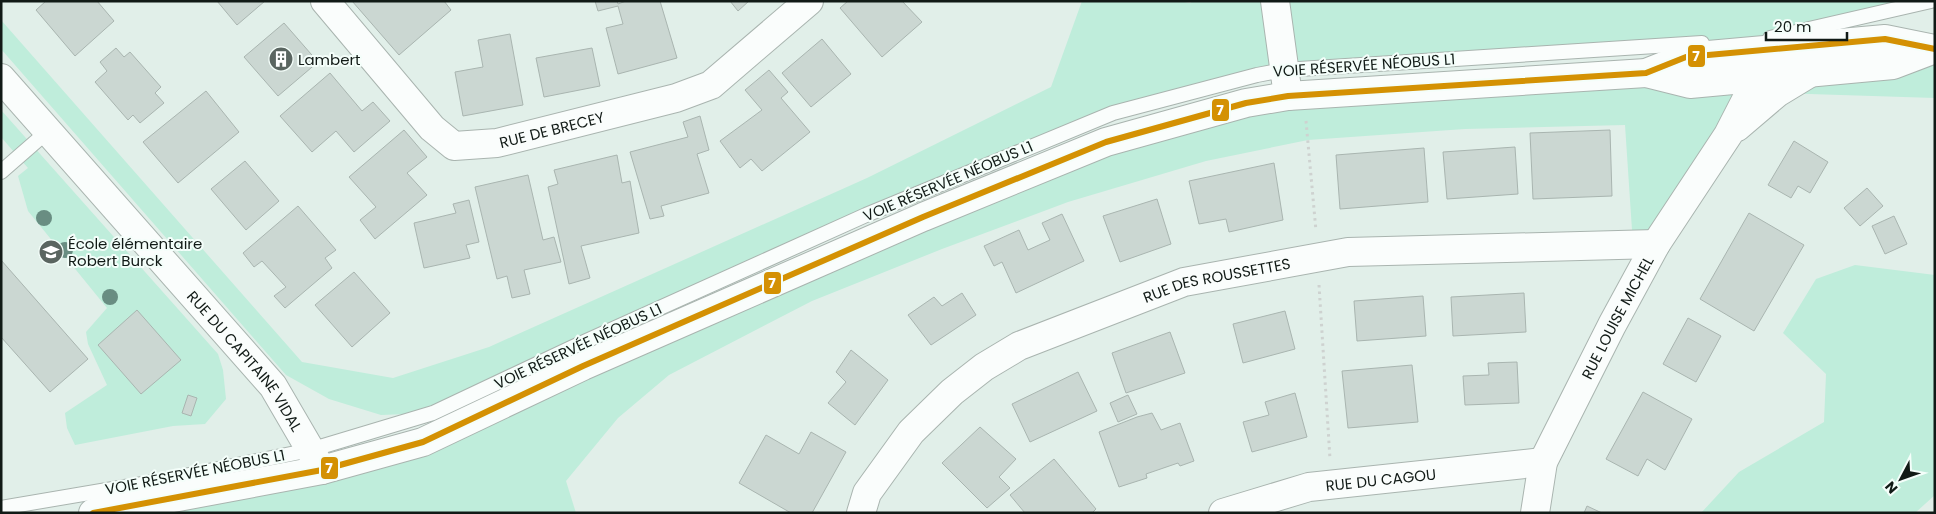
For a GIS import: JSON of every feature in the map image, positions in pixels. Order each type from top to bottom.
[{"type":"street","name":"RUE DE BRECEY","points":[[325,1],[432,128],[454,146],[498,143],[676,98],[711,85],[809,1]]},
{"type":"street","points":[[1275,1],[1284,70],[1296,96]]},
{"type":"street","points":[[1646,73],[1686,57],[1885,39],[1935,49]]},
{"type":"street","points":[[1748,79],[1798,48]]},
{"type":"street","points":[[93,513],[316,460],[423,442],[583,366],[923,217],[1106,142],[1246,103],[1296,96],[1646,73],[1690,84],[1893,65],[1935,49]]},
{"type":"street","name":"RUE LOUISE MICHEL","points":[[1728,135],[1777,92],[1810,73]]},
{"type":"street","name":"RUE DU CAPITAINE VIDAL","points":[[1,78],[273,386],[316,460]]},
{"type":"street","name":"RUE LOUISE MICHEL","points":[[1535,513],[1543,462],[1612,325],[1656,244],[1728,135],[1748,96],[1748,79]]},
{"type":"street","name":"RUE DES ROUSSETTES","points":[[861,513],[867,493],[911,432],[952,392],[984,367],[1019,346],[1184,282],[1348,252],[1656,244]]},
{"type":"street","name":"RUE DU CAGOU","points":[[1223,513],[1315,495],[1543,462]]},
{"type":"lane","name":"VOIE RÉSERVÉE NÉOBUS L1","points":[[1,508],[160,481],[316,460],[433,413],[866,215],[1113,113],[1258,74],[1284,70],[1765,39],[1930,1]]},
{"type":"lane","points":[[1,172],[48,132]]},
{"type":"path","points":[[1296,96],[1318,258],[1315,495]]},
{"type":"green space","points":[[1082,1],[1179,1],[1190,3],[1193,1],[1931,1],[1765,39],[1284,70],[1113,113],[433,413],[381,415],[329,399],[286,375],[1,49],[1,20],[302,362],[393,378],[489,347],[867,178],[1051,87]]},
{"type":"green space","points":[[1935,49],[1935,98],[1777,93]]},
{"type":"green space","points":[[1748,79],[1656,244],[1633,245],[1625,125],[1465,129],[1308,140],[1206,161],[1068,202],[942,249],[812,301],[669,375],[618,418],[566,481],[576,513],[93,513],[322,470],[923,217],[1246,103]]},
{"type":"green space","points":[[1,110],[218,354],[223,370],[226,399],[205,424],[173,426],[75,445],[67,428],[65,413],[107,385],[88,344],[86,332],[107,308],[28,211],[18,176],[28,168],[1,137]]},
{"type":"green space","points":[[1855,265],[1935,275],[1935,495],[1915,513],[1701,513],[1739,472],[1824,422],[1826,374],[1783,333],[1816,279]]},
{"type":"building","points":[[46,1],[97,1],[114,21],[75,56],[36,10]]},
{"type":"building","points":[[217,1],[265,1],[237,25]]},
{"type":"building","points":[[352,1],[444,1],[451,10],[399,55]]},
{"type":"building","points":[[595,1],[617,1],[618,4],[626,1],[660,1],[677,58],[618,74],[606,28],[623,24],[618,6],[598,11]]},
{"type":"building","points":[[730,1],[749,1],[738,11]]},
{"type":"building","points":[[848,1],[902,1],[922,22],[882,57],[840,8]]},
{"type":"building","name":"Lambert","points":[[284,23],[318,62],[278,96],[244,57]]},
{"type":"building","points":[[510,34],[523,105],[463,116],[455,72],[483,67],[478,40]]},
{"type":"building","points":[[822,39],[851,74],[811,107],[782,73]]},
{"type":"building","points":[[116,48],[124,57],[130,52],[161,87],[155,93],[164,103],[140,123],[133,115],[128,120],[95,82],[107,71],[100,62]]},
{"type":"building","points":[[592,48],[600,86],[544,97],[536,58]]},
{"type":"building","points":[[769,70],[788,92],[781,98],[810,132],[762,171],[751,159],[740,168],[720,141],[762,110],[745,90]]},
{"type":"building","points":[[330,73],[362,111],[373,102],[390,121],[354,152],[336,131],[312,152],[280,116]]},
{"type":"building","points":[[206,91],[239,132],[178,183],[143,142]]},
{"type":"building","points":[[700,116],[709,150],[697,154],[709,193],[661,206],[664,216],[650,219],[630,152],[688,137],[683,122]]},
{"type":"building","points":[[404,130],[427,157],[407,173],[427,195],[375,239],[360,220],[376,207],[349,177]]},
{"type":"building","points":[[1610,130],[1612,196],[1533,199],[1530,133]]},
{"type":"building","points":[[1794,141],[1828,162],[1810,193],[1798,186],[1791,198],[1768,185]]},
{"type":"building","points":[[1515,147],[1518,194],[1447,199],[1443,152]]},
{"type":"building","points":[[1424,148],[1428,202],[1340,209],[1336,155]]},
{"type":"building","points":[[617,155],[622,183],[630,181],[639,233],[581,246],[590,278],[569,284],[548,187],[558,184],[554,170]]},
{"type":"building","points":[[245,161],[279,201],[246,230],[211,189]]},
{"type":"building","points":[[1274,163],[1283,220],[1229,232],[1226,219],[1199,224],[1189,181]]},
{"type":"building","points":[[528,175],[543,240],[554,237],[561,262],[524,270],[530,294],[512,298],[507,276],[497,279],[475,187]]},
{"type":"building","points":[[1867,188],[1883,206],[1860,226],[1844,208]]},
{"type":"building","points":[[1157,199],[1171,244],[1120,262],[1103,216]]},
{"type":"building","points":[[469,200],[479,242],[466,245],[470,258],[424,268],[414,223],[456,213],[453,204]]},
{"type":"building","points":[[298,206],[336,250],[325,258],[332,268],[285,308],[274,296],[286,287],[262,261],[254,267],[243,253]]},
{"type":"building","points":[[1749,213],[1804,245],[1754,331],[1700,299]]},
{"type":"building","points":[[1062,214],[1084,261],[1016,293],[1002,262],[994,266],[984,246],[1019,230],[1028,250],[1050,240],[1042,223]]},
{"type":"building","points":[[1894,216],[1907,244],[1885,254],[1872,226]]},
{"type":"building","name":"École élémentaire Robert Burck","points":[[1,260],[88,359],[50,392],[1,337]]},
{"type":"building","points":[[354,272],[390,313],[352,347],[315,305]]},
{"type":"building","points":[[962,293],[976,315],[931,345],[908,315],[934,297],[942,306]]},
{"type":"building","points":[[1524,293],[1526,332],[1453,336],[1451,297]]},
{"type":"building","points":[[1423,296],[1426,336],[1357,341],[1354,301]]},
{"type":"building","name":"École élémentaire Robert Burck","points":[[137,310],[181,360],[141,394],[98,345]]},
{"type":"building","points":[[1285,311],[1295,349],[1243,363],[1233,324]]},
{"type":"building","points":[[1688,318],[1721,336],[1696,382],[1663,364]]},
{"type":"building","points":[[1170,332],[1185,373],[1126,393],[1112,353]]},
{"type":"building","points":[[851,350],[888,380],[855,425],[828,403],[846,382],[836,372]]},
{"type":"building","points":[[1517,362],[1519,403],[1465,405],[1463,376],[1489,375],[1488,363]]},
{"type":"building","points":[[1412,365],[1418,422],[1348,428],[1342,371]]},
{"type":"building","points":[[1078,372],[1097,411],[1030,442],[1012,404]]},
{"type":"building","points":[[1643,392],[1692,419],[1665,470],[1647,459],[1638,476],[1606,459]]},
{"type":"building","points":[[1295,393],[1307,437],[1252,452],[1243,422],[1269,415],[1265,402]]},
{"type":"building","points":[[188,395],[197,398],[191,416],[182,413]]},
{"type":"building","points":[[1128,395],[1137,414],[1118,422],[1110,403]]},
{"type":"building","points":[[1152,413],[1161,430],[1180,423],[1194,461],[1180,466],[1178,463],[1146,474],[1147,478],[1119,487],[1099,432]]},
{"type":"building","points":[[980,427],[1016,459],[999,477],[1010,488],[987,508],[942,463]]},
{"type":"building","points":[[811,432],[846,452],[812,513],[791,513],[739,483],[766,435],[799,454]]},
{"type":"building","points":[[1054,459],[1096,509],[1092,513],[1025,513],[1010,495]]},
{"type":"building","points":[[1587,506],[1602,513],[1584,513]]},
{"type":"transit line","name":"7","points":[[93,513],[322,470],[423,442],[583,366],[923,217],[1106,142],[1246,103],[1288,96],[1646,73],[1686,57],[1885,39],[1935,49]]},
{"type":"place","name":"Lambert","points":[[281,59]]},
{"type":"place","name":"École élémentaire Robert Burck","points":[[51,252]]}]
